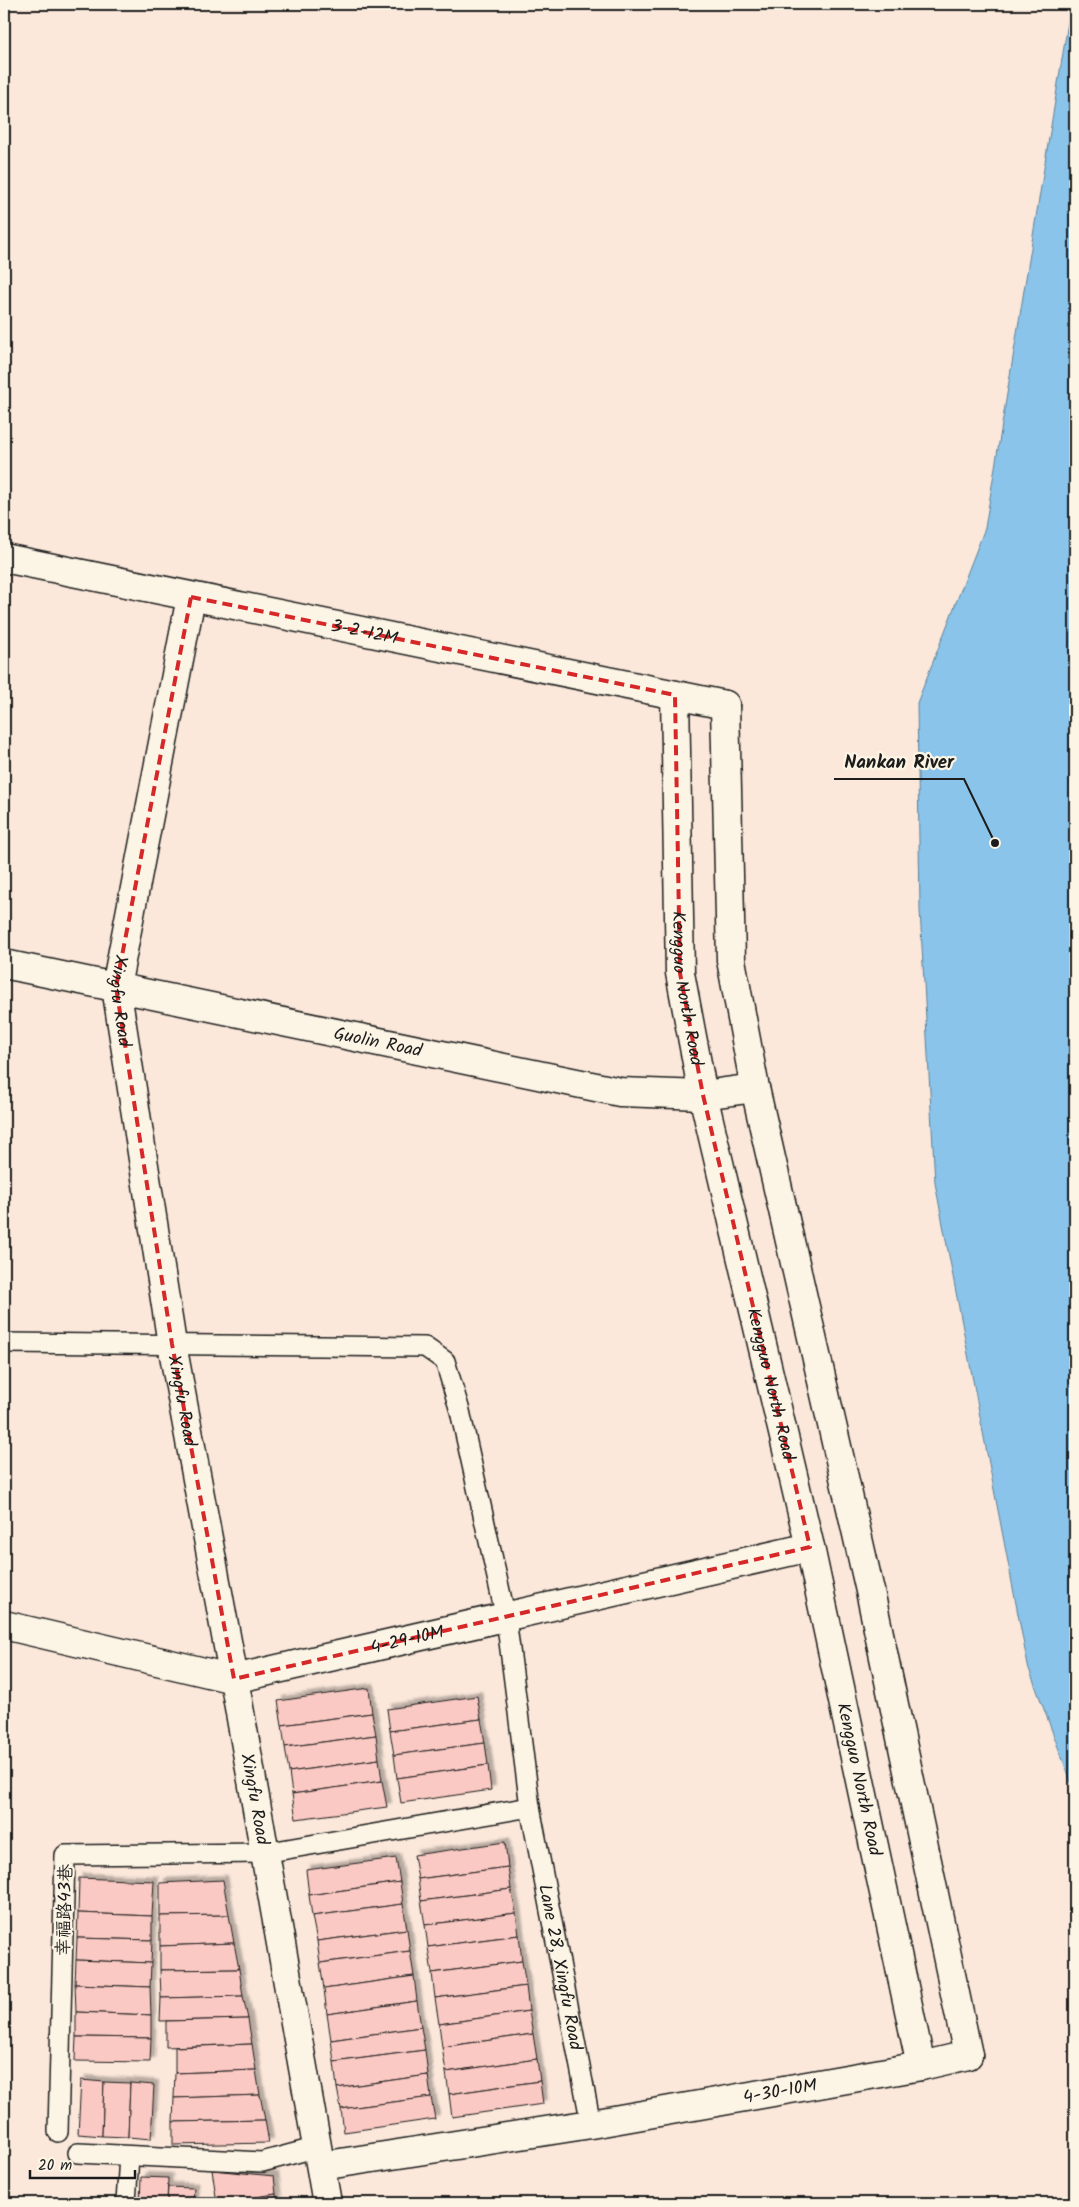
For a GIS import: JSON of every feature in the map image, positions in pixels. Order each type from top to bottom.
[{"type":"street","name":"3-2-12M","points":[[4,558],[725,705],[731,960],[755,1088]]},
{"type":"street","name":"Xingfu Road","points":[[192,597],[116,987],[172,1344],[234,1679],[327,2203]]},
{"type":"street","name":"Kengguo North Road","points":[[675,696],[680,973],[703,1095],[810,1547],[921,2066]]},
{"type":"street","name":"Guolin Road","points":[[4,964],[620,1092],[703,1095],[755,1088]]},
{"type":"street","name":"4-30-10M","points":[[591,2124],[921,2066],[968,2055],[872,1600],[755,1088]]},
{"type":"street","name":"4-29-10M","points":[[4,1624],[234,1679],[810,1547]]},
{"type":"street","points":[[320,2157],[591,2124]]},
{"type":"lane","name":"Lane 28, Xingfu Road","points":[[4,1343],[426,1347],[445,1361],[460,1411],[506,1618],[530,1807],[591,2124]]},
{"type":"lane","points":[[264,1853],[530,1807]]},
{"type":"lane","name":"幸福路43巷","points":[[58,2132],[65,1855],[264,1853]]},
{"type":"lane","points":[[78,2153],[262,2162],[320,2157]]},
{"type":"lane","points":[[126,2203],[129,2156]]},
{"type":"highlighted area","points":[[191,597],[675,695],[680,973],[703,1095],[810,1547],[234,1679],[172,1344],[116,987]]},
{"type":"water","points":[[1071,4],[1075,4],[1075,1793],[1028,1666],[935,1183],[920,910],[917,703],[985,528]]},
{"type":"building","points":[[369,1688],[372,1713],[282,1725],[278,1701]]},
{"type":"building","points":[[477,1696],[481,1719],[390,1731],[387,1709]]},
{"type":"building","points":[[372,1713],[376,1735],[285,1747],[282,1725]]},
{"type":"building","points":[[481,1719],[485,1743],[394,1755],[390,1731]]},
{"type":"building","points":[[376,1735],[379,1759],[289,1772],[285,1747]]},
{"type":"building","points":[[485,1743],[488,1765],[397,1778],[394,1755]]},
{"type":"building","points":[[379,1759],[382,1781],[292,1794],[289,1772]]},
{"type":"building","points":[[488,1765],[491,1790],[401,1803],[397,1778]]},
{"type":"building","points":[[382,1781],[387,1807],[296,1819],[292,1794]]},
{"type":"building","points":[[505,1842],[508,1867],[418,1879],[414,1855]]},
{"type":"building","points":[[396,1858],[400,1882],[309,1895],[306,1870]]},
{"type":"building","points":[[508,1867],[511,1889],[421,1901],[418,1879]]},
{"type":"building","points":[[79,1878],[154,1881],[152,1916],[78,1913]]},
{"type":"building","points":[[223,1880],[229,1915],[160,1916],[160,1883]]},
{"type":"building","points":[[400,1882],[403,1904],[312,1916],[309,1895]]},
{"type":"building","points":[[511,1889],[516,1913],[425,1925],[421,1901]]},
{"type":"building","points":[[403,1904],[407,1929],[317,1941],[312,1916]]},
{"type":"building","points":[[78,1913],[152,1916],[152,1940],[77,1938]]},
{"type":"building","points":[[516,1913],[519,1935],[428,1947],[425,1925]]},
{"type":"building","points":[[229,1915],[234,1943],[160,1946],[160,1916]]},
{"type":"building","points":[[407,1929],[410,1951],[320,1963],[317,1941]]},
{"type":"building","points":[[519,1935],[522,1961],[432,1973],[428,1947]]},
{"type":"building","points":[[77,1938],[152,1940],[151,1963],[76,1960]]},
{"type":"building","points":[[234,1943],[239,1969],[160,1970],[160,1946]]},
{"type":"building","points":[[410,1951],[414,1976],[324,1989],[320,1963]]},
{"type":"building","points":[[76,1960],[151,1963],[150,1987],[75,1984]]},
{"type":"building","points":[[522,1961],[526,1986],[435,1998],[432,1973]]},
{"type":"building","points":[[239,1969],[243,1996],[161,1998],[160,1970]]},
{"type":"building","points":[[414,1976],[417,2001],[327,2014],[324,1989]]},
{"type":"building","points":[[75,1984],[150,1987],[151,2015],[76,2012]]},
{"type":"building","points":[[526,1986],[529,2011],[439,2024],[435,1998]]},
{"type":"building","points":[[243,1996],[248,2019],[160,2021],[161,1998]]},
{"type":"building","points":[[417,2001],[421,2027],[331,2040],[327,2014]]},
{"type":"building","points":[[529,2011],[533,2034],[442,2047],[439,2024]]},
{"type":"building","points":[[76,2012],[151,2015],[151,2038],[76,2037]]},
{"type":"building","points":[[248,2019],[252,2044],[166,2047],[166,2021]]},
{"type":"building","points":[[421,2027],[425,2050],[334,2062],[331,2040]]},
{"type":"building","points":[[533,2034],[537,2059],[446,2072],[442,2047]]},
{"type":"building","points":[[76,2037],[151,2038],[150,2062],[75,2061]]},
{"type":"building","points":[[252,2044],[256,2070],[175,2073],[175,2047]]},
{"type":"building","points":[[425,2050],[428,2075],[337,2088],[334,2062]]},
{"type":"building","points":[[537,2059],[540,2081],[449,2094],[446,2072]]},
{"type":"building","points":[[256,2070],[260,2095],[174,2098],[175,2073]]},
{"type":"building","points":[[428,2075],[431,2097],[341,2109],[337,2088]]},
{"type":"building","points":[[81,2080],[104,2082],[102,2136],[78,2134]]},
{"type":"building","points":[[540,2081],[543,2104],[452,2117],[449,2094]]},
{"type":"building","points":[[104,2082],[130,2083],[128,2137],[102,2136]]},
{"type":"building","points":[[130,2083],[154,2085],[151,2139],[128,2137]]},
{"type":"building","points":[[260,2095],[265,2120],[173,2122],[174,2098]]},
{"type":"building","points":[[431,2097],[435,2119],[344,2132],[341,2109]]},
{"type":"building","points":[[265,2120],[269,2143],[173,2145],[173,2122]]},
{"type":"building","points":[[212,2170],[274,2176],[276,2194],[217,2203]]},
{"type":"building","points":[[141,2177],[168,2178],[167,2203],[140,2203]]},
{"type":"building","points":[[168,2187],[194,2188],[193,2203],[167,2203]]},
{"type":"building","points":[[276,2194],[277,2203],[220,2203]]},
{"type":"place","name":"Nankan River","points":[[995,843]]}]
